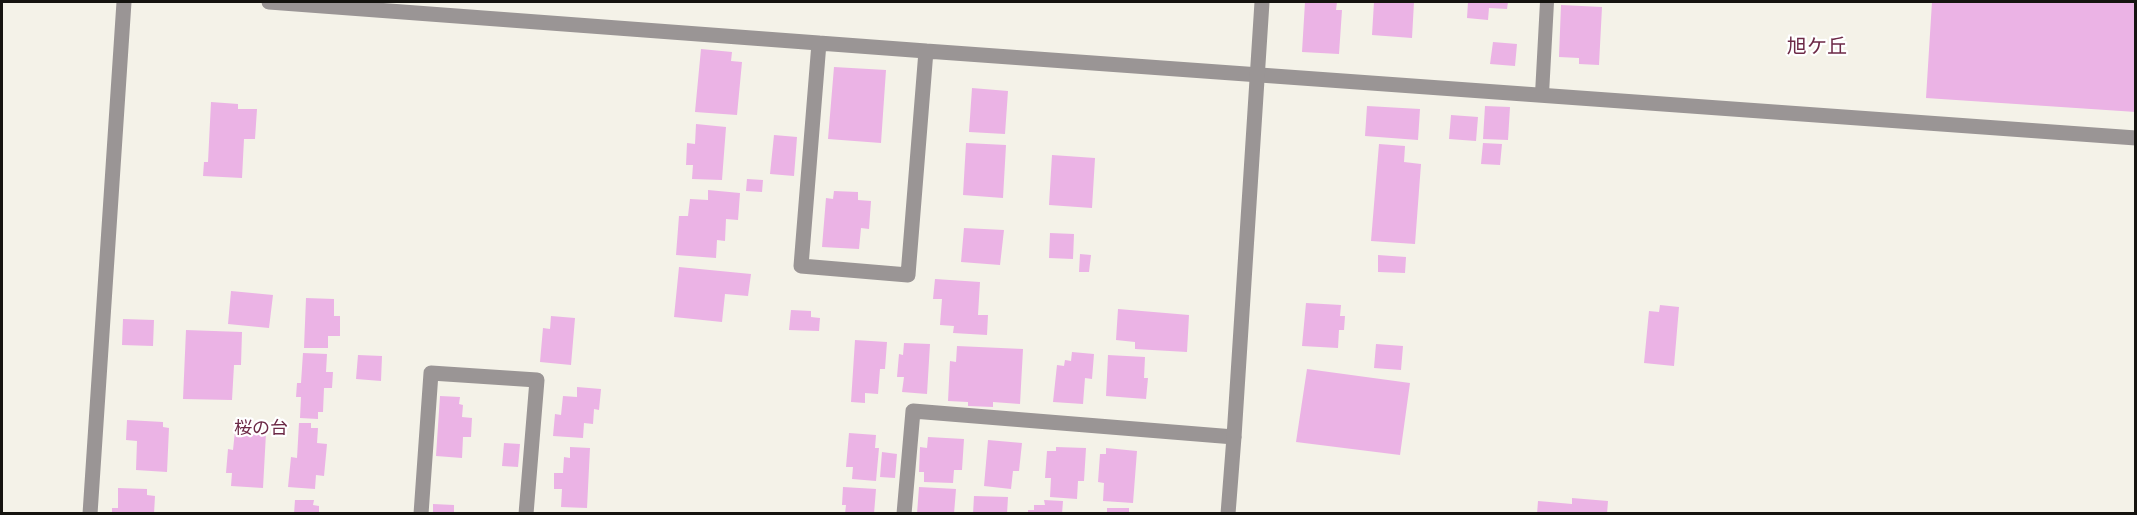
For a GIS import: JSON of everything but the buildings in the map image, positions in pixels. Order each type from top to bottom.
[{"type":"street","points":[[90,513],[124,2]]},
{"type":"street","points":[[269,2],[2136,138]]},
{"type":"street","points":[[1227,513],[1262,2]]},
{"type":"street","points":[[819,43],[801,266],[908,275],[926,51]]},
{"type":"street","points":[[421,513],[431,373],[537,380],[526,513]]},
{"type":"street","points":[[904,513],[913,411],[1234,437]]},
{"type":"lane","points":[[1542,94],[1547,2]]},
{"type":"district","name":"旭ケ丘","points":[[1817,48]]},
{"type":"district","name":"桜の台","points":[[261,429]]}]
